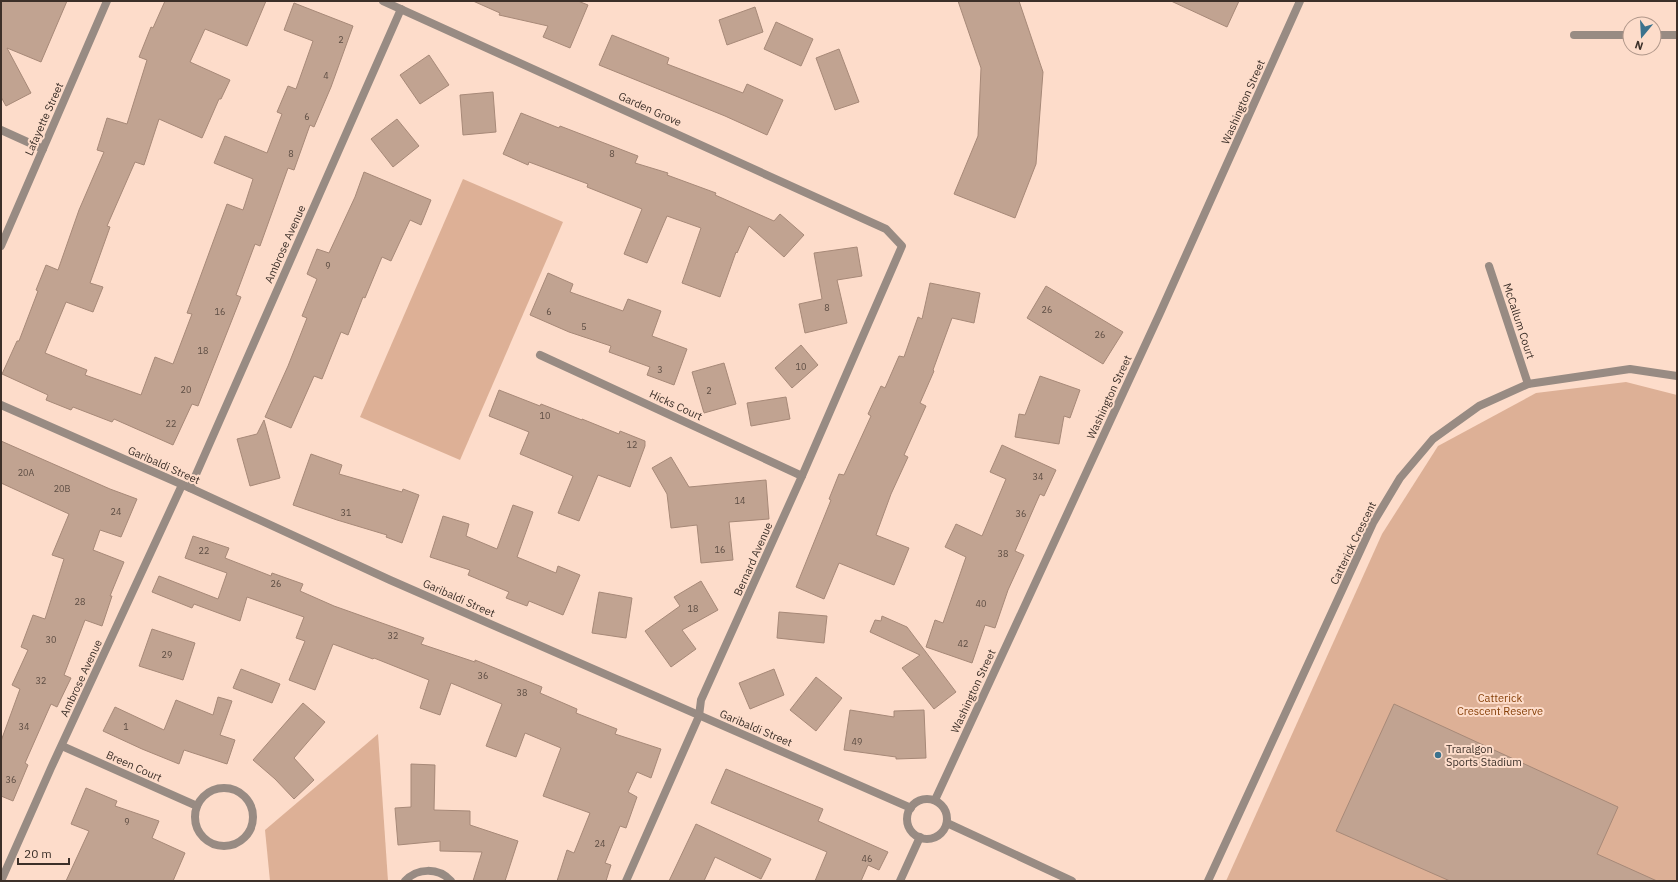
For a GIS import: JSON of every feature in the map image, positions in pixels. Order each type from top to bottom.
[{"type":"street","name":"Lafayette Street","points":[[1,246],[107,1]]},
{"type":"street","name":"Garden Grove","points":[[383,1],[886,228],[902,246]]},
{"type":"street","name":"Washington Street","points":[[935,800],[1163,306],[1300,1]]},
{"type":"street","name":"Ambrose Avenue","points":[[190,488],[401,9]]},
{"type":"street","points":[[1574,35],[1622,35]]},
{"type":"street","points":[[1662,35],[1677,35]]},
{"type":"street","points":[[1,130],[43,149]]},
{"type":"street","name":"Bernard Avenue","points":[[626,881],[699,716],[701,700],[802,476],[902,246]]},
{"type":"street","name":"McCallum Court","points":[[1489,266],[1528,384]]},
{"type":"street","name":"Hicks Court","points":[[540,355],[802,476]]},
{"type":"street","name":"Catterick Crescent","points":[[1208,881],[1373,523],[1400,478],[1433,439],[1479,406],[1528,384],[1630,369],[1677,376]]},
{"type":"street","name":"Garibaldi Street","points":[[1,405],[190,488],[390,580],[911,808]]},
{"type":"street","name":"Ambrose Avenue","points":[[2,881],[62,746],[182,485]]},
{"type":"street","name":"Breen Court","points":[[62,746],[198,806]]},
{"type":"street","points":[[220,788],[230,789],[242,795],[249,802],[252,812],[252,822],[250,828],[245,837],[237,843],[227,846],[215,844],[206,839],[200,832],[196,823],[195,813],[198,806],[203,797],[211,791],[220,788]]},
{"type":"street","points":[[928,799],[935,800],[945,809],[947,823],[944,829],[933,838],[920,837],[909,828],[908,814],[911,808],[915,802],[928,799]]},
{"type":"street","points":[[947,823],[1072,881]]},
{"type":"street","points":[[900,881],[920,837]]},
{"type":"street","points":[[405,881],[415,873],[425,870],[436,872],[447,877],[451,881]]},
{"type":"green space","points":[[463,179],[563,222],[460,460],[360,417]]},
{"type":"green space","name":"Catterick Crescent Reserve","points":[[1626,382],[1677,395],[1677,881],[1226,881],[1382,534],[1438,446],[1536,393]]},
{"type":"green space","points":[[378,734],[388,881],[270,881],[265,830]]},
{"type":"building","points":[[1,1],[67,1],[41,62],[7,48],[31,93],[6,106],[1,97]]},
{"type":"building","points":[[165,1],[266,1],[247,46],[205,29],[190,62],[230,80],[221,99],[219,99],[202,138],[159,119],[144,165],[135,162],[107,226],[110,227],[90,283],[103,287],[93,312],[66,302],[45,353],[87,370],[85,375],[141,395],[155,357],[173,364],[192,314],[187,313],[227,204],[243,210],[253,179],[214,163],[225,136],[267,153],[282,114],[277,112],[288,86],[296,89],[313,41],[284,30],[294,3],[353,26],[331,87],[314,127],[310,125],[294,170],[288,168],[260,246],[255,244],[236,295],[241,297],[198,406],[192,404],[173,445],[114,419],[112,422],[73,407],[71,410],[46,400],[48,395],[2,374],[17,341],[19,341],[46,265],[58,270],[79,210],[104,152],[97,150],[107,118],[127,124],[147,60],[139,57],[151,27],[153,28]]},
{"type":"building","points":[[473,1],[578,1],[588,5],[570,48],[543,37],[548,26],[499,15],[500,13]]},
{"type":"building","points":[[958,1],[1019,1],[1043,72],[1036,164],[1015,218],[954,194],[978,136],[981,68]]},
{"type":"building","points":[[1171,1],[1239,1],[1227,27]]},
{"type":"building","points":[[755,7],[763,32],[727,45],[719,20]]},
{"type":"building","points":[[776,22],[813,39],[801,66],[764,49]]},
{"type":"building","points":[[612,35],[669,58],[667,64],[743,93],[747,84],[783,100],[767,135],[725,116],[599,65]]},
{"type":"building","points":[[839,49],[859,102],[835,110],[816,58]]},
{"type":"building","points":[[429,55],[449,85],[420,104],[400,75]]},
{"type":"building","points":[[493,92],[496,132],[463,135],[460,95]]},
{"type":"building","points":[[521,113],[559,128],[560,126],[638,156],[635,163],[668,173],[667,175],[716,193],[715,195],[774,221],[780,214],[804,235],[784,257],[749,226],[737,253],[736,252],[720,297],[682,283],[701,228],[667,216],[647,263],[624,254],[642,209],[587,187],[588,184],[529,162],[528,165],[503,154]]},
{"type":"building","points":[[397,119],[419,146],[393,167],[371,139]]},
{"type":"building","points":[[364,172],[431,200],[421,225],[410,220],[391,261],[382,257],[365,298],[363,297],[348,335],[341,332],[322,379],[314,376],[291,428],[265,417],[288,366],[307,318],[302,316],[317,279],[307,274],[317,249],[329,253],[355,197]]},
{"type":"building","points":[[857,247],[862,276],[837,280],[847,323],[805,333],[799,304],[822,299],[814,253]]},
{"type":"building","points":[[548,273],[573,284],[570,292],[623,311],[628,299],[661,311],[652,336],[687,349],[674,385],[647,375],[650,367],[609,352],[611,346],[569,332],[530,315]]},
{"type":"building","points":[[930,283],[980,293],[974,323],[952,318],[933,370],[934,371],[920,403],[926,406],[904,455],[908,457],[891,494],[876,535],[909,548],[894,585],[839,563],[824,599],[796,587],[831,500],[829,499],[839,474],[844,475],[871,416],[868,414],[881,386],[885,388],[899,356],[904,357],[918,317],[922,319]]},
{"type":"building","points":[[1046,286],[1123,332],[1103,364],[1027,318]]},
{"type":"building","points":[[801,345],[818,365],[792,388],[775,368]]},
{"type":"building","points":[[724,363],[736,404],[704,413],[692,372]]},
{"type":"building","points":[[1040,376],[1080,390],[1070,418],[1064,416],[1059,444],[1015,437],[1019,414],[1025,415]]},
{"type":"building","points":[[499,390],[540,406],[541,404],[582,419],[619,434],[620,431],[645,441],[645,446],[630,487],[598,475],[579,521],[558,513],[573,476],[520,454],[529,432],[489,416]]},
{"type":"building","points":[[786,397],[790,419],[751,426],[747,403]]},
{"type":"building","points":[[264,420],[280,478],[250,486],[237,439],[257,434]]},
{"type":"building","points":[[1,441],[110,489],[137,499],[121,537],[100,530],[93,550],[124,562],[110,596],[112,596],[102,626],[85,620],[64,675],[71,678],[57,707],[51,704],[25,763],[28,765],[13,801],[1,796],[1,741],[20,689],[12,685],[28,650],[21,647],[33,615],[45,619],[64,559],[52,555],[69,514],[1,483]]},
{"type":"building","points":[[1002,445],[1056,470],[1044,496],[1040,494],[1015,551],[1024,555],[1008,590],[995,628],[985,625],[972,663],[926,647],[935,620],[943,623],[966,557],[945,547],[956,524],[982,536],[1006,479],[990,472]]},
{"type":"building","points":[[311,454],[342,465],[339,474],[402,492],[403,489],[419,495],[402,543],[386,537],[387,535],[293,505]]},
{"type":"building","points":[[671,457],[689,487],[766,480],[769,519],[729,522],[733,560],[701,563],[697,525],[671,528],[667,494],[652,468]]},
{"type":"building","points":[[513,505],[533,512],[517,557],[556,573],[558,566],[580,575],[563,615],[529,601],[527,606],[506,598],[509,592],[468,575],[470,570],[430,557],[443,516],[469,524],[466,536],[497,549]]},
{"type":"building","points":[[193,536],[229,548],[225,558],[271,576],[272,573],[303,584],[300,591],[334,606],[424,638],[421,644],[475,662],[475,660],[542,687],[540,693],[577,709],[576,713],[617,729],[615,734],[661,749],[651,778],[637,772],[628,792],[637,797],[626,828],[620,826],[605,863],[611,865],[606,881],[557,881],[567,850],[574,853],[590,813],[543,796],[561,748],[525,733],[516,757],[486,746],[502,704],[451,683],[440,715],[420,708],[429,680],[374,658],[373,659],[333,644],[315,690],[289,680],[305,641],[296,638],[304,617],[247,597],[240,621],[194,604],[192,608],[152,592],[159,576],[218,599],[227,573],[185,558]]},
{"type":"building","points":[[701,581],[718,610],[682,630],[696,649],[671,667],[645,631],[680,606],[674,597]]},
{"type":"building","points":[[599,592],[632,598],[626,638],[592,633]]},
{"type":"building","points":[[779,612],[827,616],[824,643],[777,638]]},
{"type":"building","points":[[882,616],[907,627],[956,692],[934,709],[902,668],[920,655],[870,632],[875,620],[881,621]]},
{"type":"building","points":[[152,629],[195,643],[183,680],[139,666]]},
{"type":"building","points":[[241,669],[280,684],[272,703],[233,688]]},
{"type":"building","points":[[774,669],[784,695],[750,709],[739,683]]},
{"type":"building","points":[[816,677],[842,698],[816,731],[790,710]]},
{"type":"building","points":[[218,697],[232,701],[220,735],[235,740],[227,764],[184,750],[179,764],[103,731],[115,707],[164,730],[176,700],[213,715]]},
{"type":"building","points":[[303,703],[325,722],[294,758],[314,780],[294,799],[275,779],[253,760]]},
{"type":"building","name":"Traralgon Sports Stadium","points":[[1394,704],[1618,807],[1597,854],[1657,881],[1450,881],[1336,831]]},
{"type":"building","points":[[850,710],[894,717],[894,711],[924,710],[926,758],[896,759],[896,757],[844,750]]},
{"type":"building","points":[[411,764],[435,765],[434,810],[470,811],[470,825],[518,841],[505,881],[473,881],[482,852],[440,851],[440,841],[398,845],[395,808],[411,807]]},
{"type":"building","points":[[726,769],[823,809],[818,821],[888,852],[879,870],[868,865],[861,881],[815,881],[827,852],[711,803]]},
{"type":"building","points":[[86,788],[117,801],[115,806],[159,821],[152,838],[185,853],[173,881],[66,881],[89,831],[71,824]]},
{"type":"building","points":[[696,824],[771,859],[761,879],[715,857],[704,881],[669,881]]},
{"type":"place","name":"Traralgon Sports Stadium","points":[[1438,755]]}]
